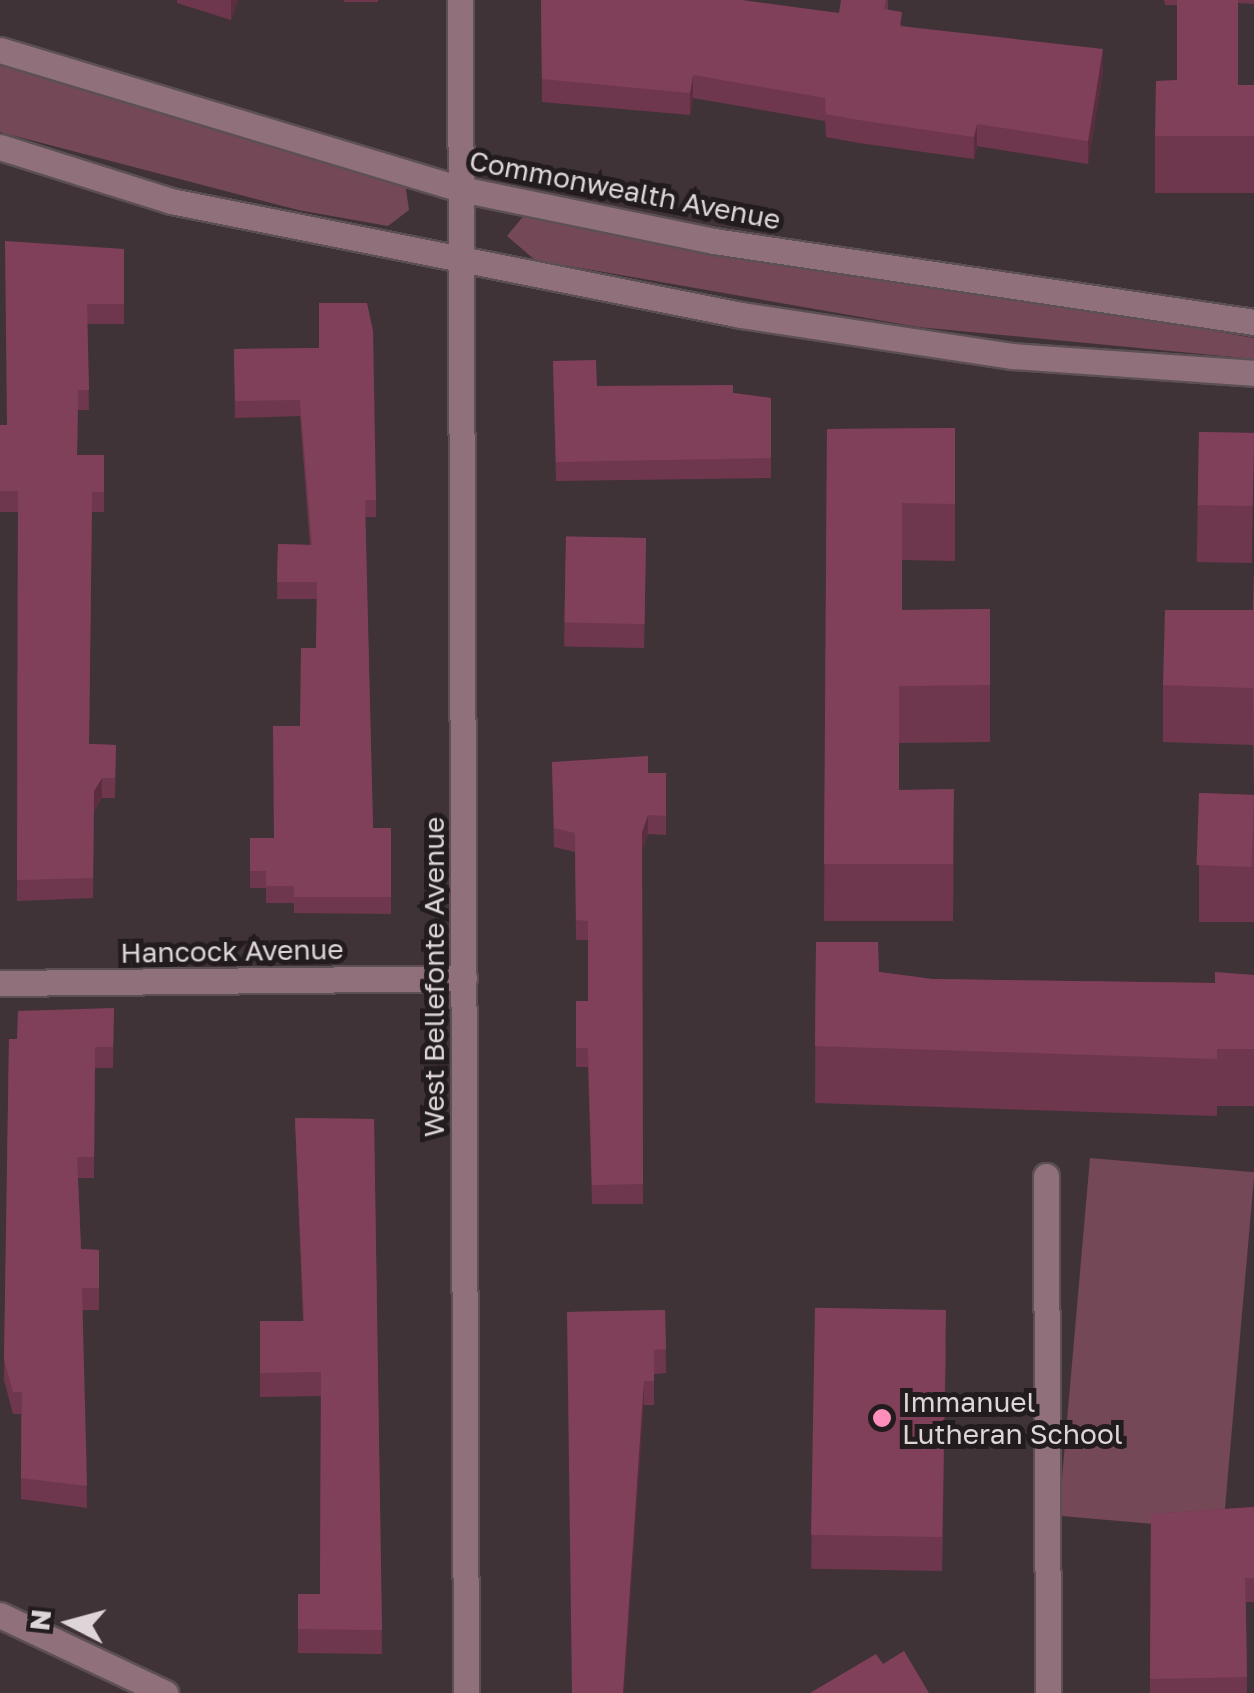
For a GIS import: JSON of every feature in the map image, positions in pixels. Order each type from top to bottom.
[{"type":"street","name":"West Bellefonte Avenue","points":[[460,0],[464,261],[466,1693]]},
{"type":"street","name":"Commonwealth Avenue","points":[[0,50],[461,189],[714,241],[1254,322]]},
{"type":"street","points":[[0,148],[170,201],[464,261],[1012,356],[1254,374]]},
{"type":"street","name":"Hancock Avenue","points":[[0,983],[464,978]]},
{"type":"street","points":[[1046,1176],[1048,1693]]},
{"type":"street","points":[[0,1615],[165,1693]]},
{"type":"shaded area","points":[[0,58],[405,183],[409,210],[388,226],[298,210],[0,132]]},
{"type":"shaded area","points":[[526,213],[1254,338],[1254,359],[918,327],[535,260],[507,236]]},
{"type":"shaded area","points":[[1090,1158],[1254,1172],[1223,1530],[1059,1516]]},
{"type":"building","points":[[541,0],[742,0],[839,13],[841,0],[886,0],[884,9],[902,12],[900,26],[1103,49],[1088,141],[977,124],[974,137],[859,120],[826,114],[825,98],[693,75],[690,93],[542,79]]},
{"type":"building","points":[[1177,0],[1238,0],[1238,85],[1254,85],[1254,136],[1155,136],[1156,81],[1177,80]]},
{"type":"building","points":[[5,241],[124,249],[124,304],[87,304],[89,390],[78,390],[77,455],[104,455],[104,492],[92,492],[89,744],[116,745],[115,778],[102,778],[94,791],[93,878],[17,880],[18,491],[0,491],[0,425],[7,425]]},
{"type":"building","points":[[319,303],[367,303],[373,331],[376,500],[365,500],[373,828],[391,828],[391,897],[294,897],[294,886],[266,886],[266,871],[250,871],[250,838],[274,838],[273,726],[300,726],[301,648],[316,648],[317,582],[277,582],[278,544],[312,545],[300,400],[235,401],[234,349],[319,348]]},
{"type":"building","points":[[596,360],[597,386],[733,385],[733,393],[771,398],[771,458],[556,462],[553,361]]},
{"type":"building","points":[[955,428],[955,504],[902,503],[902,610],[990,609],[990,685],[899,686],[899,790],[954,789],[953,864],[824,864],[827,429]]},
{"type":"building","points":[[1199,432],[1254,433],[1253,506],[1198,505]]},
{"type":"building","points":[[566,537],[646,538],[644,624],[565,623]]},
{"type":"building","points":[[1254,574],[1254,748],[1253,688],[1163,685],[1165,610],[1253,610]]},
{"type":"building","points":[[648,756],[648,773],[666,773],[666,816],[648,815],[642,832],[643,1184],[592,1185],[588,1048],[576,1048],[576,1001],[588,1001],[588,921],[576,920],[575,833],[554,828],[552,762]]},
{"type":"building","points":[[1199,793],[1254,795],[1251,867],[1196,865]]},
{"type":"building","points":[[816,942],[878,942],[879,972],[932,979],[1215,983],[1215,972],[1254,975],[1254,1049],[1217,1049],[1217,1059],[815,1046]]},
{"type":"building","points":[[114,1008],[113,1047],[95,1047],[94,1157],[77,1157],[81,1249],[99,1250],[99,1288],[82,1288],[87,1486],[21,1478],[22,1392],[13,1392],[4,1359],[9,1039],[17,1039],[18,1011]]},
{"type":"building","points":[[295,1118],[374,1119],[382,1630],[298,1629],[298,1594],[320,1594],[321,1372],[260,1373],[260,1321],[304,1321]]},
{"type":"building","name":"Immanuel Lutheran School","points":[[815,1308],[946,1310],[942,1537],[811,1535]]},
{"type":"building","points":[[665,1310],[666,1349],[654,1350],[654,1381],[644,1381],[623,1693],[572,1693],[567,1312]]},
{"type":"building","points":[[1254,1507],[1254,1578],[1245,1578],[1247,1677],[1150,1679],[1151,1514]]},
{"type":"building","points":[[904,1651],[929,1693],[810,1693],[876,1654],[883,1664]]},
{"type":"place","name":"Immanuel Lutheran School","points":[[882,1418]]}]
